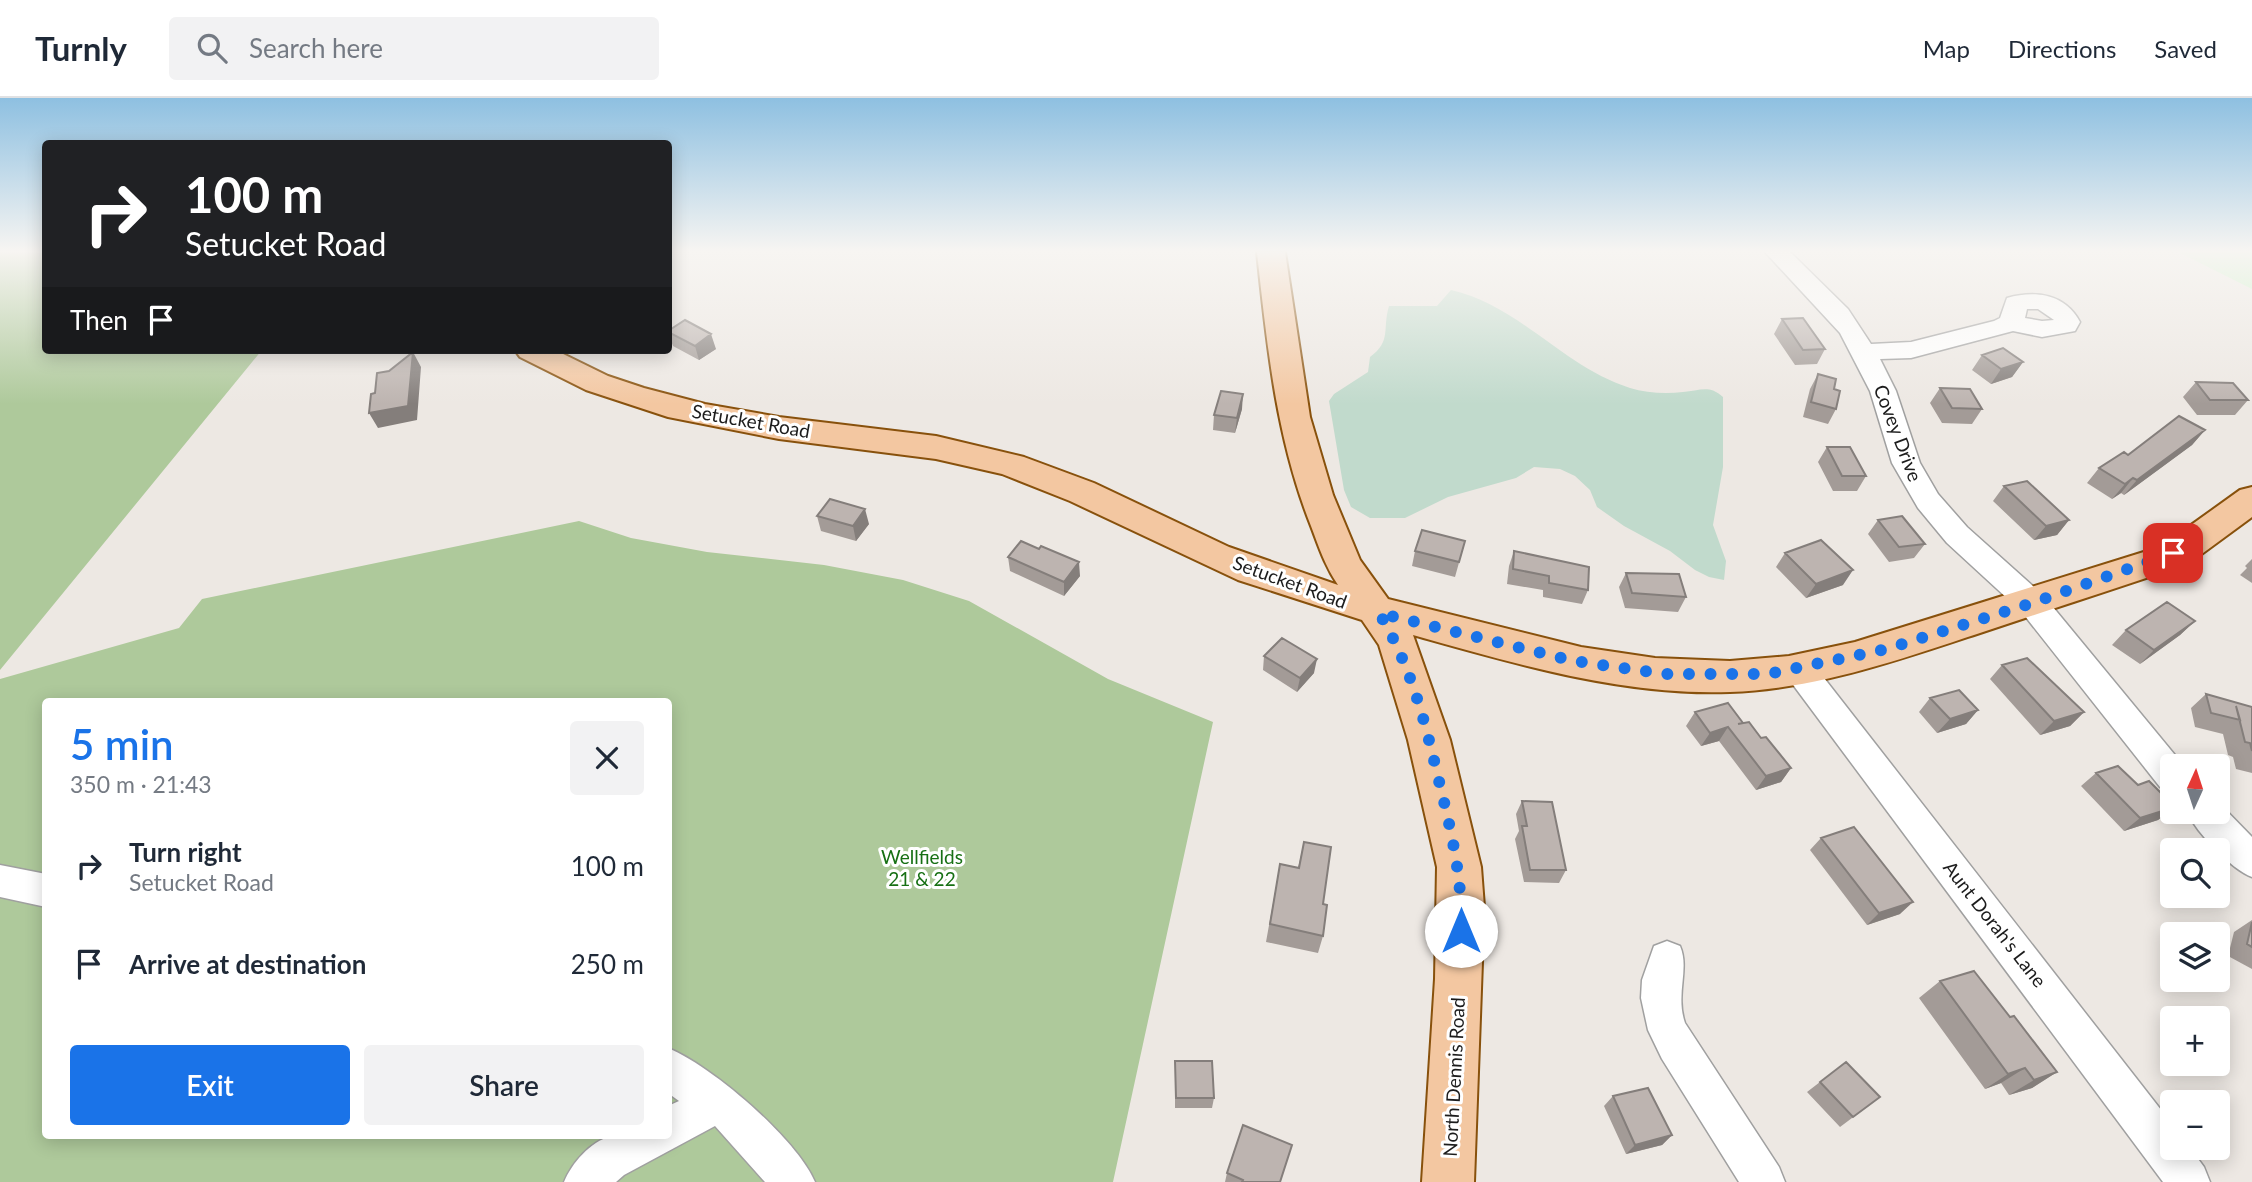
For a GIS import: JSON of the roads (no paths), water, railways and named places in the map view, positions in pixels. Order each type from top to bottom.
[{"type":"main road","name":"North Dennis Road","points":[[1278,303],[1294,417],[1316,495],[1344,565],[1397,641],[1429,740],[1459,867],[1459,993],[1448,1182]]},
{"type":"main road","name":"Setucket Road","points":[[538,354],[603,384],[707,415],[755,425],[937,448],[1018,466],[1102,500],[1244,567],[1379,613],[1516,648],[1599,665],[1665,674],[1768,674],[1887,649],[2160,560],[2186,547],[2252,499]]},
{"type":"street","name":"Covey Drive","points":[[1828,303],[1839,314],[1864,352],[1883,391],[1906,463],[1928,501],[1957,535],[2032,603],[2160,762]]},
{"type":"street","points":[[1864,352],[1911,350],[1937,345],[2011,323]]},
{"type":"street","name":"Aunt Dorah's Lane","points":[[1799,669],[2081,1036],[2189,1182]]},
{"type":"street","points":[[2217,824],[2252,861]]},
{"type":"street","points":[[0,881],[42,890]]},
{"type":"street","points":[[1667,959],[1660,991],[1672,1043],[1764,1182]]},
{"type":"street","points":[[672,1071],[731,1113],[794,1182]]},
{"type":"street","points":[[672,1127],[718,1103]]},
{"type":"street","points":[[585,1182],[609,1160],[649,1139]]},
{"type":"park label","name":"Wellfields 21 & 22","points":[[922,868]]}]
